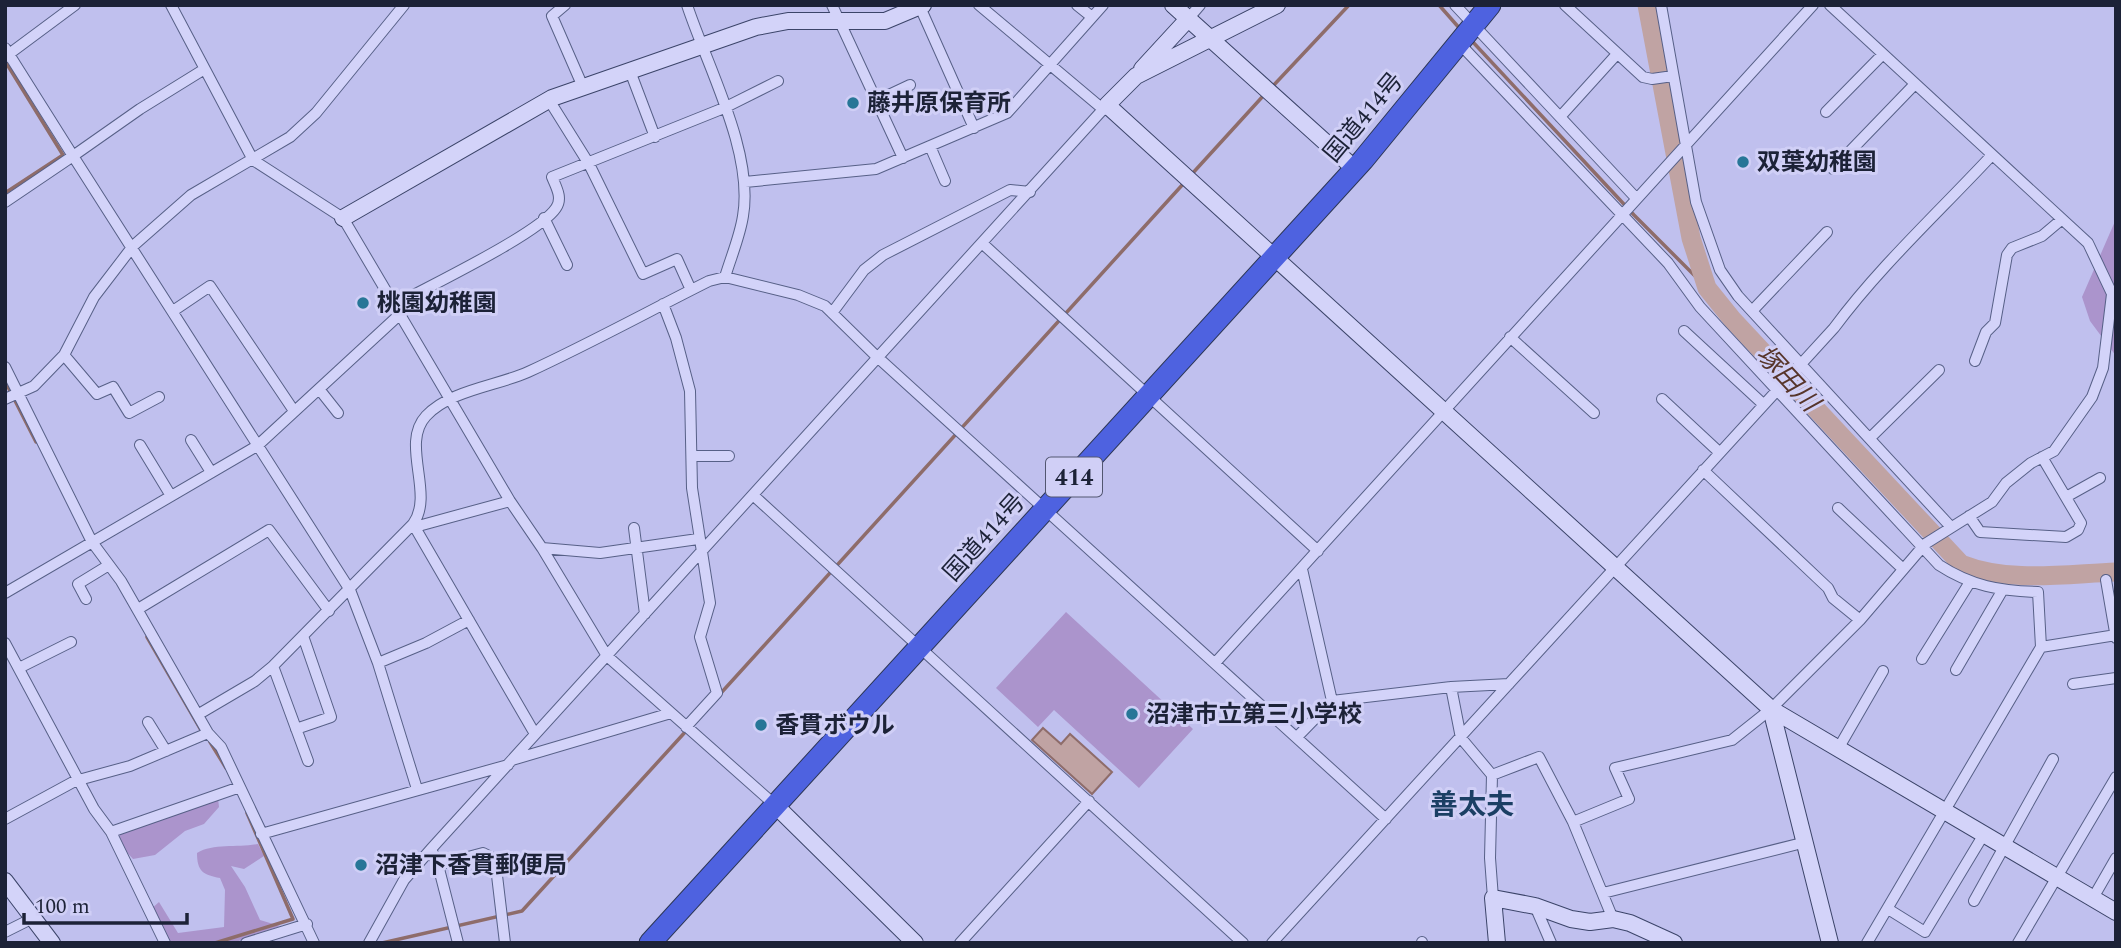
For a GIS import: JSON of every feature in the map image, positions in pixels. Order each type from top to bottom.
[{"type":"highway","name":"国道414号","points":[[650,943],[1355,169],[1490,5]]},
{"type":"street","points":[[75,5],[7,53],[350,590],[378,663],[417,789]]},
{"type":"street","points":[[171,5],[203,71],[253,160],[342,218],[510,501],[542,548],[607,656],[775,805],[915,943]]},
{"type":"street","points":[[12,397],[34,386],[64,355],[94,297],[132,246],[191,195],[290,137],[307,122],[404,5]]},
{"type":"street","points":[[565,5],[552,16],[583,88]]},
{"type":"street","points":[[687,5],[738,144],[745,182],[743,216],[725,277]]},
{"type":"street","points":[[832,5],[903,158]]},
{"type":"street","points":[[979,5],[1189,179],[1771,709],[2116,912]]},
{"type":"street","points":[[1077,5],[1092,18]]},
{"type":"street","points":[[745,182],[876,169],[1007,113],[1103,5]]},
{"type":"street","points":[[1173,5],[1355,169]]},
{"type":"street","points":[[369,943],[404,880],[431,849],[1200,5]]},
{"type":"street","points":[[1136,76],[1277,5]]},
{"type":"street","points":[[1455,5],[1636,198]]},
{"type":"street","points":[[1565,5],[1643,77],[1652,79],[1671,76]]},
{"type":"street","points":[[1661,5],[1671,76],[1696,202],[1720,270],[1799,364],[1870,438],[1949,528]]},
{"type":"street","points":[[1216,662],[1813,5]]},
{"type":"street","points":[[1573,822],[1629,799],[1615,768],[1732,740],[1771,709],[1860,620],[1924,545],[1992,502],[2006,482],[2053,451],[2092,397],[2104,368],[2114,298],[2088,243],[1830,5]]},
{"type":"street","points":[[342,218],[549,100],[770,23],[885,21],[922,6],[974,128]]},
{"type":"street","points":[[1458,42],[1622,215],[1777,388],[1924,545],[1939,565],[1970,582],[2002,591],[2038,592],[2041,648],[1867,943]]},
{"type":"street","points":[[1560,117],[1616,54]]},
{"type":"street","points":[[1826,112],[1883,54]]},
{"type":"street","points":[[5,202],[203,71]]},
{"type":"street","points":[[630,71],[655,137]]},
{"type":"street","points":[[5,593],[257,446],[319,389],[396,311],[527,232],[557,208],[559,194],[552,177],[724,108],[778,80]]},
{"type":"street","points":[[1833,169],[1915,84]]},
{"type":"street","points":[[876,101],[911,85]]},
{"type":"street","points":[[549,100],[589,164],[643,274],[677,259],[691,290]]},
{"type":"street","points":[[930,146],[946,181]]},
{"type":"street","points":[[1272,943],[1834,328],[1868,282],[1898,256],[1992,155]]},
{"type":"street","points":[[832,313],[864,270],[890,250],[1010,190],[1030,192]]},
{"type":"street","points":[[544,218],[567,265]]},
{"type":"street","points":[[1975,361],[1986,331],[1994,323],[2007,255],[2012,248],[2042,236],[2061,220]]},
{"type":"street","points":[[1752,311],[1827,232]]},
{"type":"street","points":[[983,244],[1318,551]]},
{"type":"street","points":[[199,714],[255,681],[273,666],[413,524],[420,511],[417,435],[425,416],[450,400],[527,372],[691,290],[725,277],[798,295],[832,313],[878,358],[1386,819]]},
{"type":"street","points":[[173,311],[210,286],[294,411]]},
{"type":"street","points":[[663,304],[688,380],[693,456],[692,488],[710,603],[700,637],[717,693],[686,727]]},
{"type":"street","points":[[1684,331],[1763,404]]},
{"type":"street","points":[[1510,337],[1594,413]]},
{"type":"street","points":[[64,355],[97,394],[113,387],[129,413],[159,397]]},
{"type":"street","points":[[5,367],[12,397],[88,544],[138,609],[199,714],[205,734],[221,747],[236,788],[307,924],[314,943]]},
{"type":"street","points":[[1870,438],[1939,370]]},
{"type":"street","points":[[319,389],[338,413]]},
{"type":"street","points":[[1662,398],[1719,452]]},
{"type":"street","points":[[191,440],[211,472]]},
{"type":"street","points":[[140,445],[171,496]]},
{"type":"street","points":[[693,456],[729,456]]},
{"type":"street","points":[[1969,516],[1980,532],[2066,537],[2078,530],[2081,523],[2042,457]]},
{"type":"street","points":[[1703,470],[1828,588],[1833,598],[1860,620]]},
{"type":"street","points":[[2066,497],[2100,478]]},
{"type":"street","points":[[753,495],[1243,943]]},
{"type":"street","points":[[413,524],[422,525],[510,501]]},
{"type":"street","points":[[1838,508],[1903,569]]},
{"type":"street","points":[[413,524],[535,734]]},
{"type":"street","points":[[634,528],[645,614]]},
{"type":"street","points":[[138,609],[270,530],[329,611]]},
{"type":"street","points":[[542,548],[583,553],[698,539]]},
{"type":"street","points":[[86,599],[78,584],[104,568]]},
{"type":"street","points":[[1302,569],[1332,701]]},
{"type":"street","points":[[2041,648],[2116,636],[2106,580]]},
{"type":"street","points":[[1922,659],[1970,582]]},
{"type":"street","points":[[1956,670],[2002,591]]},
{"type":"street","points":[[378,663],[426,643],[468,620]]},
{"type":"street","points":[[296,729],[331,717],[303,636]]},
{"type":"street","points":[[5,670],[71,642]]},
{"type":"street","points":[[5,643],[80,782],[111,832],[165,943]]},
{"type":"street","points":[[273,666],[308,761]]},
{"type":"street","points":[[1838,749],[1884,671]]},
{"type":"street","points":[[2073,684],[2116,678]]},
{"type":"street","points":[[1297,737],[1332,701],[1451,687],[1509,684]]},
{"type":"street","points":[[1451,687],[1461,738],[1492,775],[1490,858],[1497,943]]},
{"type":"street","points":[[1771,709],[1830,943]]},
{"type":"street","points":[[261,834],[671,713]]},
{"type":"street","points":[[148,722],[166,751]]},
{"type":"street","points":[[5,819],[75,781],[80,782],[166,751],[205,734]]},
{"type":"street","points":[[1492,775],[1539,757],[1573,822],[1613,919]]},
{"type":"street","points":[[1974,901],[2053,759]]},
{"type":"street","points":[[2018,943],[2116,777]]},
{"type":"street","points":[[111,832],[236,788]]},
{"type":"street","points":[[960,943],[1089,801]]},
{"type":"street","points":[[1888,909],[1925,932],[1984,834]]},
{"type":"street","points":[[1603,893],[1805,842]]},
{"type":"street","points":[[431,849],[438,865],[458,943]]},
{"type":"street","points":[[438,865],[484,853],[493,858],[504,941],[491,943]]},
{"type":"street","points":[[2093,898],[2116,858]]},
{"type":"street","points":[[5,881],[51,943]]},
{"type":"street","points":[[1493,898],[1535,906],[1571,919],[1590,922],[1613,919],[1630,923],[1674,943]]},
{"type":"street","points":[[1535,906],[1552,943]]},
{"type":"street","points":[[5,932],[33,918]]},
{"type":"street","points":[[246,943],[307,924]]},
{"type":"shaded area","points":[[2116,219],[2116,356],[2090,321],[2082,297]]},
{"type":"shaded area","points":[[1066,612],[1193,729],[1139,788],[1054,710],[1038,727],[996,688]]},
{"type":"shaded area","points":[[1043,728],[1061,744],[1070,734],[1112,772],[1092,794],[1032,740]]},
{"type":"shaded area","points":[[218,798],[219,807],[204,824],[185,831],[155,855],[133,859],[123,848],[119,834]]},
{"type":"shaded area","points":[[258,844],[264,856],[244,869],[231,866],[245,887],[260,920],[280,926],[233,943],[168,943],[149,911],[159,902],[178,933],[224,927],[225,890],[220,878],[202,871],[197,853],[218,847]]},
{"type":"waterway","points":[[1272,87],[1349,5]]},
{"type":"waterway","points":[[1439,5],[1461,30]]},
{"type":"waterway","name":"塚田川","points":[[1647,5],[1691,238],[1707,288],[1732,319],[1961,564],[1998,574],[2017,575],[2116,572]]},
{"type":"waterway","points":[[1471,40],[1634,215],[1707,288]]},
{"type":"waterway","points":[[5,61],[63,155],[5,193]]},
{"type":"waterway","points":[[1191,175],[1264,95]]},
{"type":"waterway","points":[[721,693],[1184,183]]},
{"type":"waterway","points":[[5,381],[36,442]]},
{"type":"waterway","points":[[147,637],[201,730]]},
{"type":"waterway","points":[[382,943],[522,911],[687,730]]},
{"type":"waterway","points":[[210,742],[226,768]]},
{"type":"waterway","points":[[215,943],[293,919],[247,813]]},
{"type":"place","name":"藤井原保育所","points":[[853,103]]},
{"type":"place","name":"双葉幼稚園","points":[[1743,162]]},
{"type":"place","name":"桃園幼稚園","points":[[363,303]]},
{"type":"place","name":"沼津市立第三小学校","points":[[1132,714]]},
{"type":"place","name":"香貫ボウル","points":[[761,725]]},
{"type":"place","name":"沼津下香貫郵便局","points":[[361,865]]},
{"type":"district","name":"善太夫","points":[[1472,804]]}]
